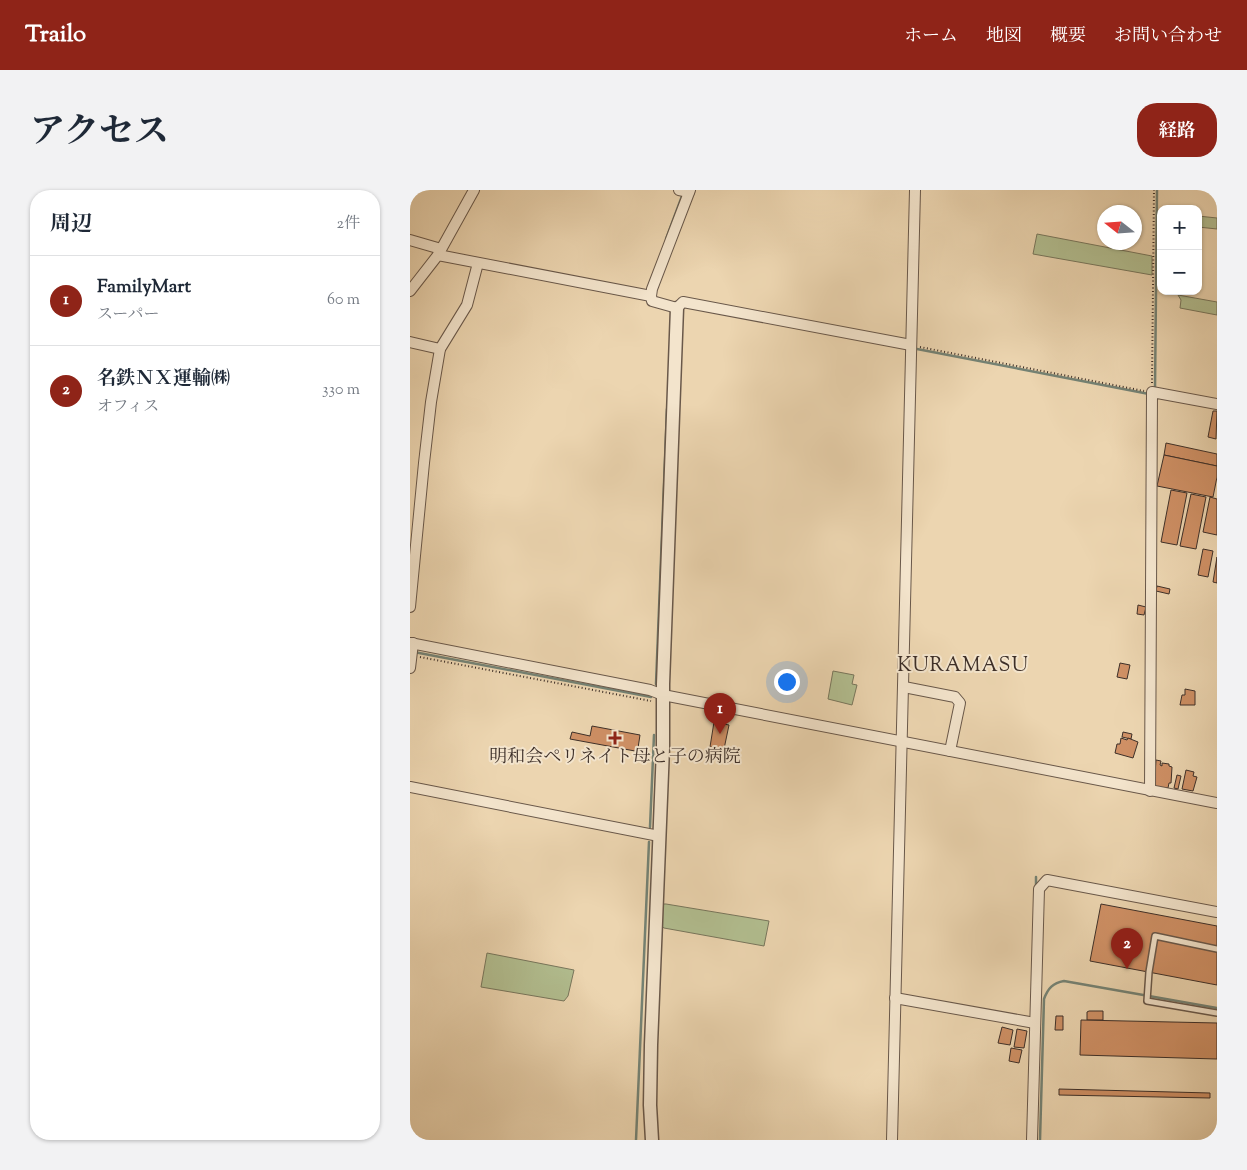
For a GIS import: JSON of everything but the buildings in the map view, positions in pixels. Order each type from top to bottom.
[{"type":"street","points":[[410,291],[438,250],[474,190]]},
{"type":"street","points":[[677,308],[652,301],[651,296],[690,191],[678,190]]},
{"type":"street","points":[[892,1140],[916,190]]},
{"type":"street","points":[[410,240],[478,263],[651,296]]},
{"type":"street","points":[[410,607],[431,402],[440,349],[467,306],[478,263]]},
{"type":"street","points":[[652,1140],[650,1105],[651,1045],[663,748],[661,698],[677,308],[683,302],[911,345]]},
{"type":"street","points":[[410,342],[440,349]]},
{"type":"street","points":[[1150,790],[1151,394],[1217,404]]},
{"type":"street","points":[[410,668],[411,649],[650,690],[661,698],[902,745],[950,751],[1217,803]]},
{"type":"street","points":[[904,687],[955,697],[960,702],[950,751]]},
{"type":"street","points":[[410,787],[659,836]]},
{"type":"street","points":[[1032,1140],[1039,889],[1047,880],[1217,912]]},
{"type":"street","points":[[896,998],[1035,1023]]},
{"type":"lane","points":[[1217,949],[1155,936],[1147,1000],[1217,1013]]},
{"type":"path","points":[[911,345],[1151,394],[1154,190]]},
{"type":"path","points":[[411,649],[661,698]]},
{"type":"green space","points":[[1202,216],[1217,218],[1217,229],[1202,227]]},
{"type":"green space","points":[[1037,234],[1097,245],[1097,250],[1121,250],[1152,256],[1152,275],[1033,254]]},
{"type":"green space","points":[[1178,295],[1217,302],[1217,315],[1180,308],[1181,300]]},
{"type":"green space","points":[[833,671],[854,675],[852,684],[857,685],[852,705],[828,699]]},
{"type":"green space","points":[[661,904],[769,921],[764,946],[664,928],[660,925]]},
{"type":"green space","points":[[487,953],[574,970],[568,996],[564,1001],[481,987]]},
{"type":"waterway","points":[[1155,390],[1157,190]]},
{"type":"waterway","points":[[666,239],[682,196]]},
{"type":"waterway","points":[[917,349],[1149,394]]},
{"type":"waterway","points":[[656,684],[667,409]]},
{"type":"waterway","points":[[414,652],[651,697]]},
{"type":"waterway","points":[[650,827],[654,735]]},
{"type":"waterway","points":[[636,1140],[649,842]]},
{"type":"waterway","points":[[1036,877],[1036,887]]},
{"type":"waterway","points":[[1040,1140],[1044,999],[1049,989],[1054,985],[1064,981],[1217,1008]]},
{"type":"place","name":"FamilyMart","points":[[720,734]]},
{"type":"place","name":"明和会ペリネイト母と子の病院","points":[[615,738]]},
{"type":"place","name":"名鉄ＮＸ運輸㈱","points":[[1127,969]]},
{"type":"district","name":"KURAMASU","points":[[963,666]]}]
